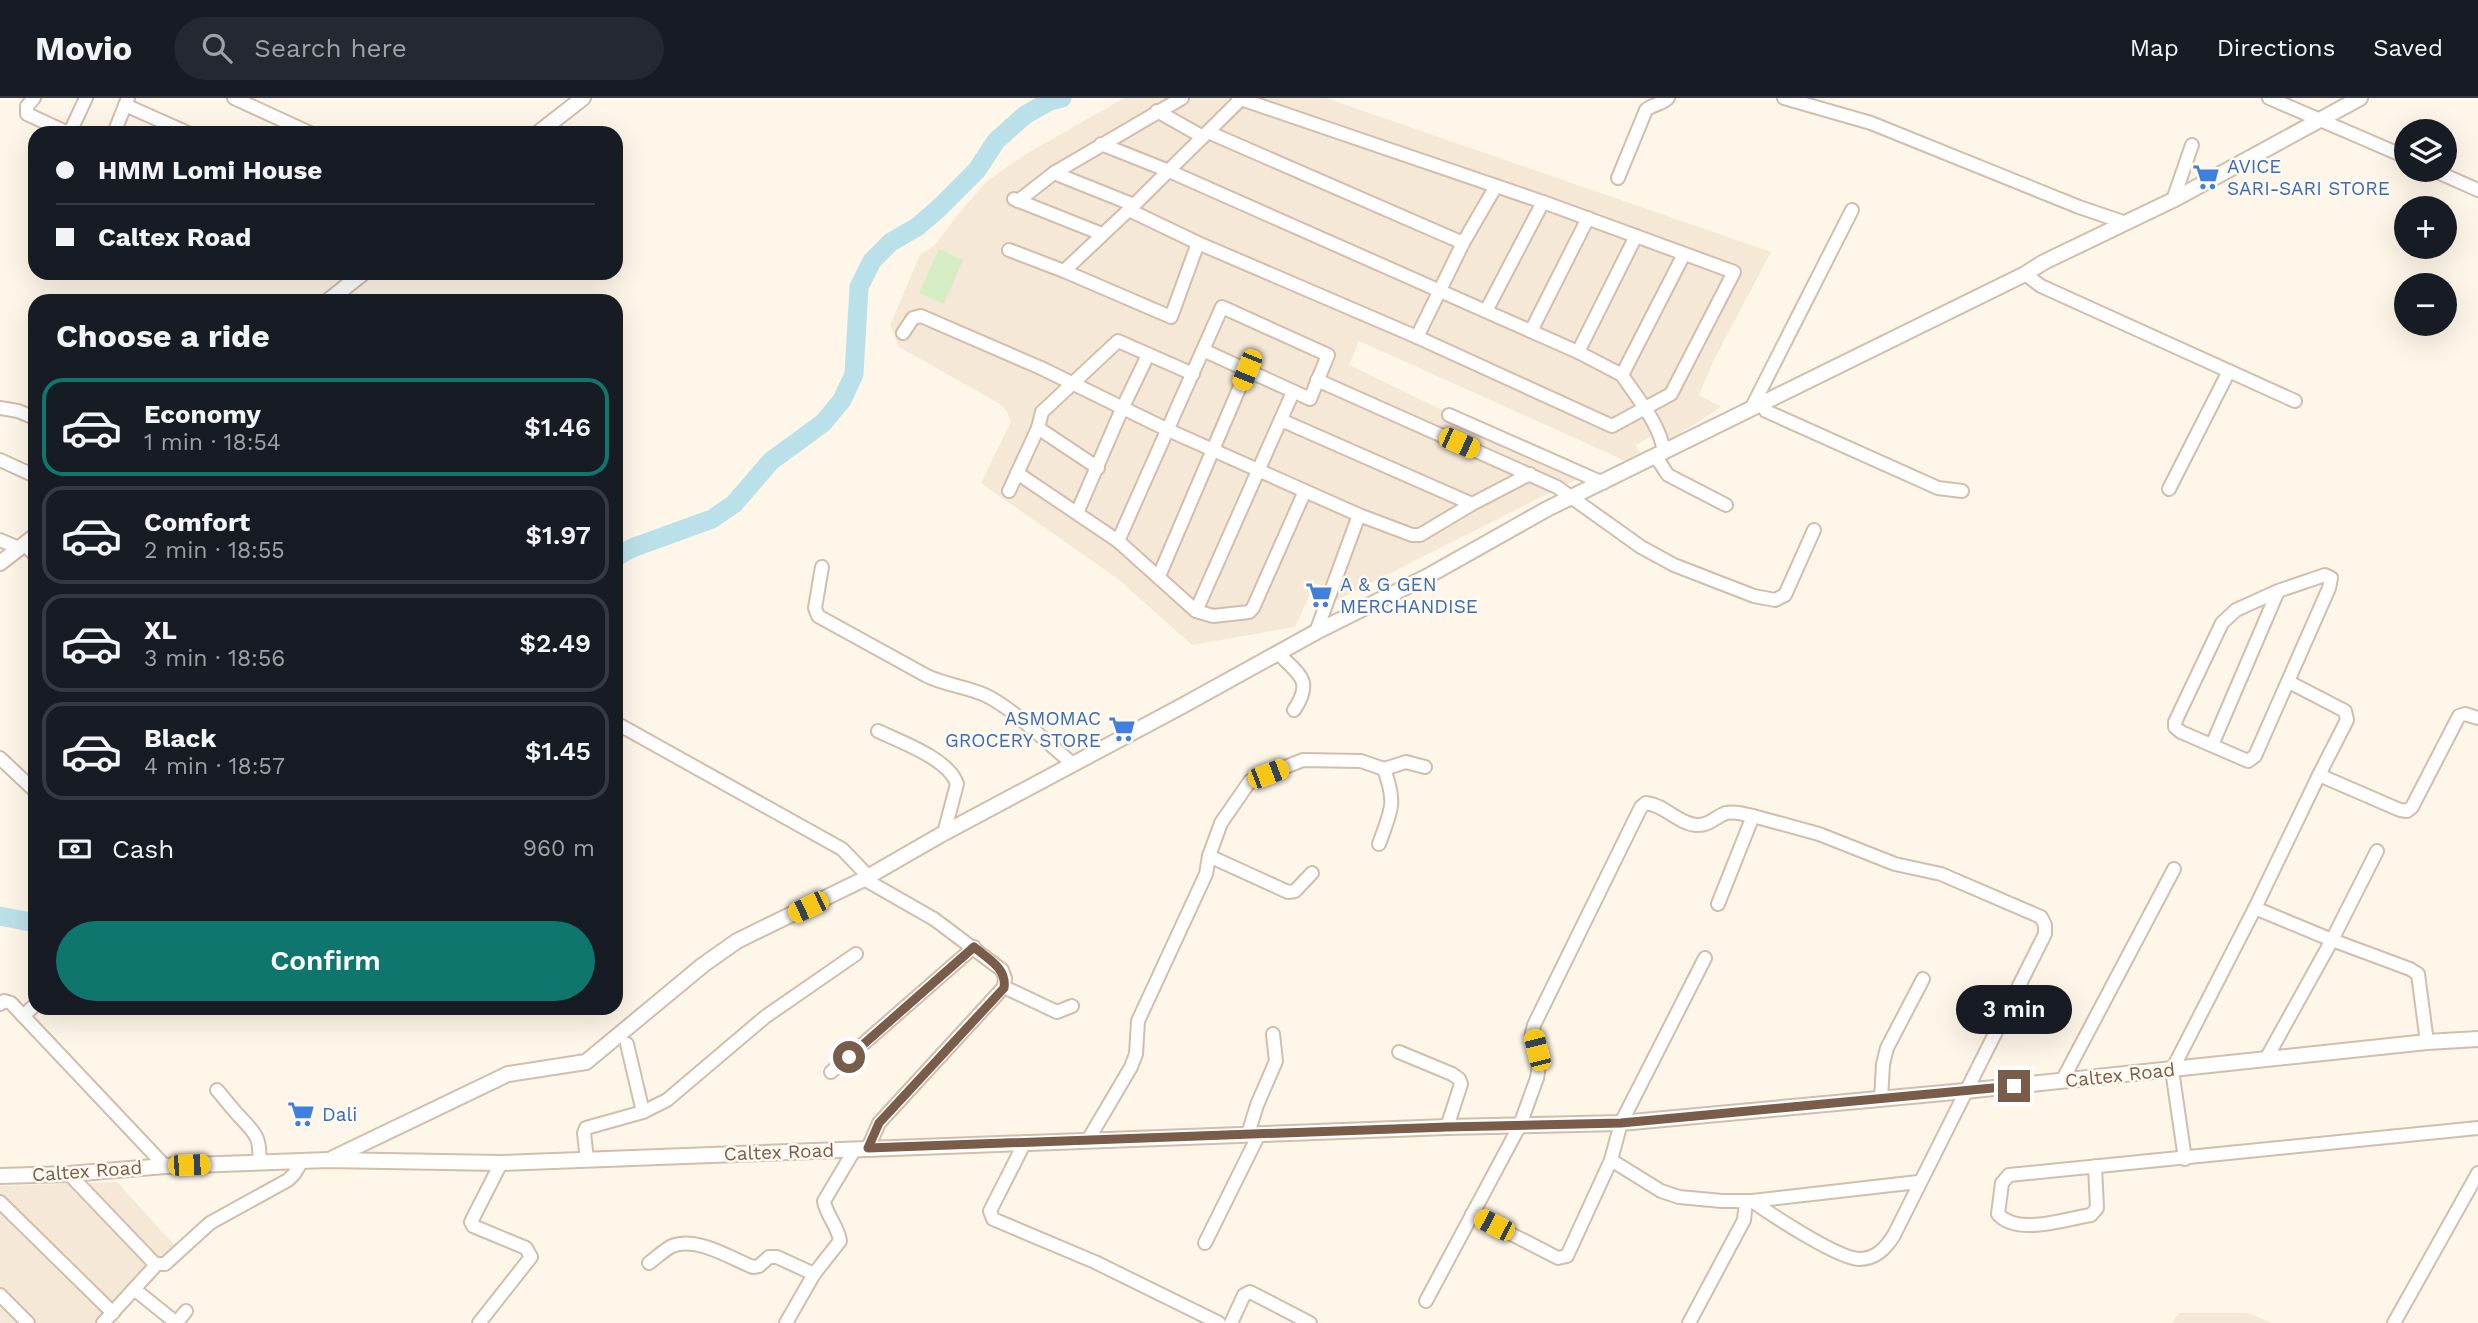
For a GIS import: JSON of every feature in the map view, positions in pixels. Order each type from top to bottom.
[{"type":"street","points":[[34,98],[25,110],[27,114],[53,126]]},
{"type":"street","points":[[73,126],[86,98]]},
{"type":"street","points":[[234,98],[295,126]]},
{"type":"street","points":[[547,126],[583,98]]},
{"type":"street","points":[[1102,234],[1016,200],[1101,144],[1182,98]]},
{"type":"street","points":[[1618,178],[1646,110],[1668,98]]},
{"type":"street","points":[[1784,98],[1871,123],[2079,207],[2126,223]]},
{"type":"street","points":[[2269,98],[2394,153]]},
{"type":"street","points":[[328,1160],[508,1074],[586,1062],[702,965],[737,941],[866,878],[1315,632],[1428,576],[1573,497],[2173,200],[2360,98]]},
{"type":"street","points":[[1054,173],[1132,207],[1198,243],[1418,337],[1612,426],[1671,394],[1734,272],[1543,202],[1239,99],[1169,171],[1132,207],[1102,234],[1064,271]]},
{"type":"street","points":[[117,126],[126,101],[174,126]]},
{"type":"street","points":[[1157,111],[1205,134],[1463,243]]},
{"type":"street","points":[[1101,144],[1169,171],[1531,331],[1622,375],[1662,439],[1660,455],[1668,475],[1726,505]]},
{"type":"street","points":[[2173,200],[2192,145]]},
{"type":"street","points":[[2457,181],[2478,190]]},
{"type":"street","points":[[1418,337],[1463,243],[1496,186]]},
{"type":"street","points":[[1486,312],[1543,202]]},
{"type":"street","points":[[1756,405],[1852,210]]},
{"type":"street","points":[[1531,331],[1588,218]]},
{"type":"street","points":[[1578,352],[1636,236]]},
{"type":"street","points":[[1009,250],[1171,317],[1198,243]]},
{"type":"street","points":[[1622,375],[1684,254]]},
{"type":"street","points":[[2025,274],[2041,286],[2295,401]]},
{"type":"street","points":[[337,294],[354,280]]},
{"type":"street","points":[[1118,541],[1222,307],[1328,355],[1310,399],[1203,350]]},
{"type":"street","points":[[903,333],[913,318],[921,316],[1168,430],[1405,533],[1420,535],[1530,474]]},
{"type":"street","points":[[1009,491],[1038,428],[1042,412],[1118,341],[1193,374]]},
{"type":"street","points":[[1077,513],[1148,355]]},
{"type":"street","points":[[1159,576],[1247,370]]},
{"type":"street","points":[[2169,489],[2229,371]]},
{"type":"street","points":[[1317,380],[1530,474],[1573,497],[1641,547],[1674,565],[1754,596],[1775,600],[1785,595],[1814,530]]},
{"type":"street","points":[[1196,611],[1293,392]]},
{"type":"street","points":[[1756,405],[1938,488],[1962,491]]},
{"type":"street","points":[[0,408],[28,415]]},
{"type":"street","points":[[1449,415],[1603,483]]},
{"type":"street","points":[[1281,420],[1472,504]]},
{"type":"street","points":[[1038,428],[1098,468]]},
{"type":"street","points":[[0,460],[28,473]]},
{"type":"street","points":[[1017,473],[1118,541],[1196,611],[1213,616],[1249,612],[1253,608],[1305,491]]},
{"type":"street","points":[[1315,632],[1359,515]]},
{"type":"street","points":[[0,540],[26,542]]},
{"type":"street","points":[[0,563],[26,542]]},
{"type":"street","points":[[822,567],[815,608],[818,616],[927,676],[985,695],[1006,709],[1073,765]]},
{"type":"street","points":[[2325,575],[2331,578],[2289,682],[2252,759],[2248,761],[2181,732],[2175,727],[2175,722],[2222,623],[2228,616],[2278,591],[2325,575]]},
{"type":"street","points":[[2212,745],[2278,591]]},
{"type":"street","points":[[1278,653],[1296,673],[1304,687],[1303,696],[1294,710]]},
{"type":"street","points":[[2185,1158],[2172,1070],[2347,720],[2344,711],[2289,682]]},
{"type":"street","points":[[2319,775],[2407,811],[2412,807],[2459,716],[2465,714],[2478,718]]},
{"type":"street","points":[[623,727],[842,849],[866,878],[974,947],[1002,971],[1006,978],[1004,988],[879,1123],[824,1201],[824,1207],[840,1241],[814,1274],[786,1323]]},
{"type":"street","points":[[878,731],[936,761],[951,772],[957,784],[944,833]]},
{"type":"street","points":[[0,758],[28,785]]},
{"type":"street","points":[[1088,1140],[1131,1067],[1136,1054],[1138,1021],[1206,874],[1209,856],[1221,823],[1250,780],[1303,760],[1361,761],[1384,769],[1406,762],[1425,767]]},
{"type":"street","points":[[1379,844],[1393,798],[1384,769]]},
{"type":"street","points":[[1426,1301],[1520,1125],[1539,1065],[1532,1033],[1534,1025],[1641,807],[1646,803],[1654,804],[1684,822],[1699,825],[1711,823],[1726,813],[1753,816],[1819,834],[1895,863],[1941,874],[2041,917],[2045,925],[2045,934],[1887,1245],[1880,1253],[1858,1259],[1844,1255],[1749,1201]]},
{"type":"street","points":[[1718,904],[1753,816]]},
{"type":"street","points":[[2266,1059],[2332,940],[2377,851]]},
{"type":"street","points":[[1209,856],[1288,892],[1295,891],[1312,873]]},
{"type":"street","points":[[2062,1081],[2174,869]]},
{"type":"street","points":[[2255,908],[2418,974],[2427,1042]]},
{"type":"street","points":[[831,1072],[974,947]]},
{"type":"street","points":[[587,1159],[584,1133],[586,1128],[643,1112],[667,1100],[765,1017],[856,954]]},
{"type":"street","points":[[1472,1214],[1558,1258],[1567,1256],[1611,1160],[1621,1123],[1704,958]]},
{"type":"street","points":[[1881,1098],[1887,1048],[1923,979]]},
{"type":"street","points":[[1004,988],[1057,1012],[1072,1006]]},
{"type":"street","points":[[0,1004],[4,1001],[11,1003],[165,1166]]},
{"type":"street","points":[[23,1016],[28,1011]]},
{"type":"street","points":[[1205,1243],[1254,1134],[1257,1105],[1276,1061],[1273,1034]]},
{"type":"street","name":"Caltex Road","points":[[0,1176],[328,1160],[501,1163],[1025,1142],[1621,1123],[2478,1039]]},
{"type":"street","points":[[627,1044],[643,1112]]},
{"type":"street","points":[[1399,1052],[1459,1079],[1461,1084],[1447,1127]]},
{"type":"street","points":[[217,1090],[258,1137],[259,1163]]},
{"type":"street","points":[[2095,1166],[2097,1208],[2091,1215],[2023,1226],[2008,1223],[1998,1214],[2002,1183],[2009,1175],[2095,1166],[2185,1158],[2478,1128]]},
{"type":"street","points":[[1025,1142],[990,1211],[993,1219],[1095,1262],[1219,1323]]},
{"type":"street","points":[[1611,1160],[1661,1191],[1679,1197],[1749,1201],[1919,1182]]},
{"type":"street","points":[[69,1174],[155,1264],[165,1264],[210,1223],[288,1180],[302,1161]]},
{"type":"street","points":[[479,1323],[531,1257],[526,1248],[473,1226],[471,1222],[501,1163]]},
{"type":"street","points":[[2394,1323],[2478,1173]]},
{"type":"street","points":[[1689,1323],[1744,1220],[1749,1201]]},
{"type":"street","points":[[0,1202],[113,1313]]},
{"type":"street","points":[[649,1263],[672,1246],[689,1244],[707,1248],[753,1267],[759,1266],[769,1256],[777,1257],[814,1274]]},
{"type":"street","points":[[103,1323],[155,1264]]},
{"type":"street","points":[[135,1289],[174,1321],[178,1321],[186,1311]]},
{"type":"street","points":[[1231,1323],[1244,1295],[1250,1292],[1310,1323]]},
{"type":"street","points":[[0,1295],[28,1323]]},
{"type":"shaded area","points":[[1124,98],[1326,98],[1771,252],[1714,360],[1699,395],[1721,407],[1671,439],[1665,438],[1661,430],[1636,445],[1642,457],[1628,462],[1359,341],[1349,365],[1581,477],[1333,602],[1336,592],[1315,583],[1295,627],[1192,645],[1118,579],[981,483],[1011,422],[1007,412],[1000,404],[899,347],[890,325],[920,255],[935,245],[987,181],[1026,154]]},
{"type":"shaded area","points":[[117,1182],[177,1248],[117,1319],[120,1323],[0,1323],[0,1186]]},
{"type":"shaded area","points":[[2179,1313],[2248,1313],[2272,1323],[2172,1323]]},
{"type":"green space","points":[[939,249],[963,260],[944,304],[919,293]]},
{"type":"waterway","points":[[623,553],[712,519],[734,504],[771,461],[823,423],[842,400],[854,374],[859,287],[872,261],[891,242],[917,227],[938,209],[977,170],[996,141],[1025,115],[1050,101],[1062,98]]},
{"type":"waterway","points":[[0,916],[28,922]]},
{"type":"place","name":"AVICE SARI-SARI STORE","points":[[2206,177]]},
{"type":"place","name":"A & G GEN MERCHANDISE","points":[[1319,595]]},
{"type":"place","name":"ASMOMAC GROCERY STORE","points":[[1122,729]]},
{"type":"place","name":"Dali","points":[[301,1114]]},
{"type":"route","points":[[849,1057],[974,947],[1002,971],[1006,978],[1004,988],[879,1123],[868,1148],[1621,1123],[2014,1086]]}]
